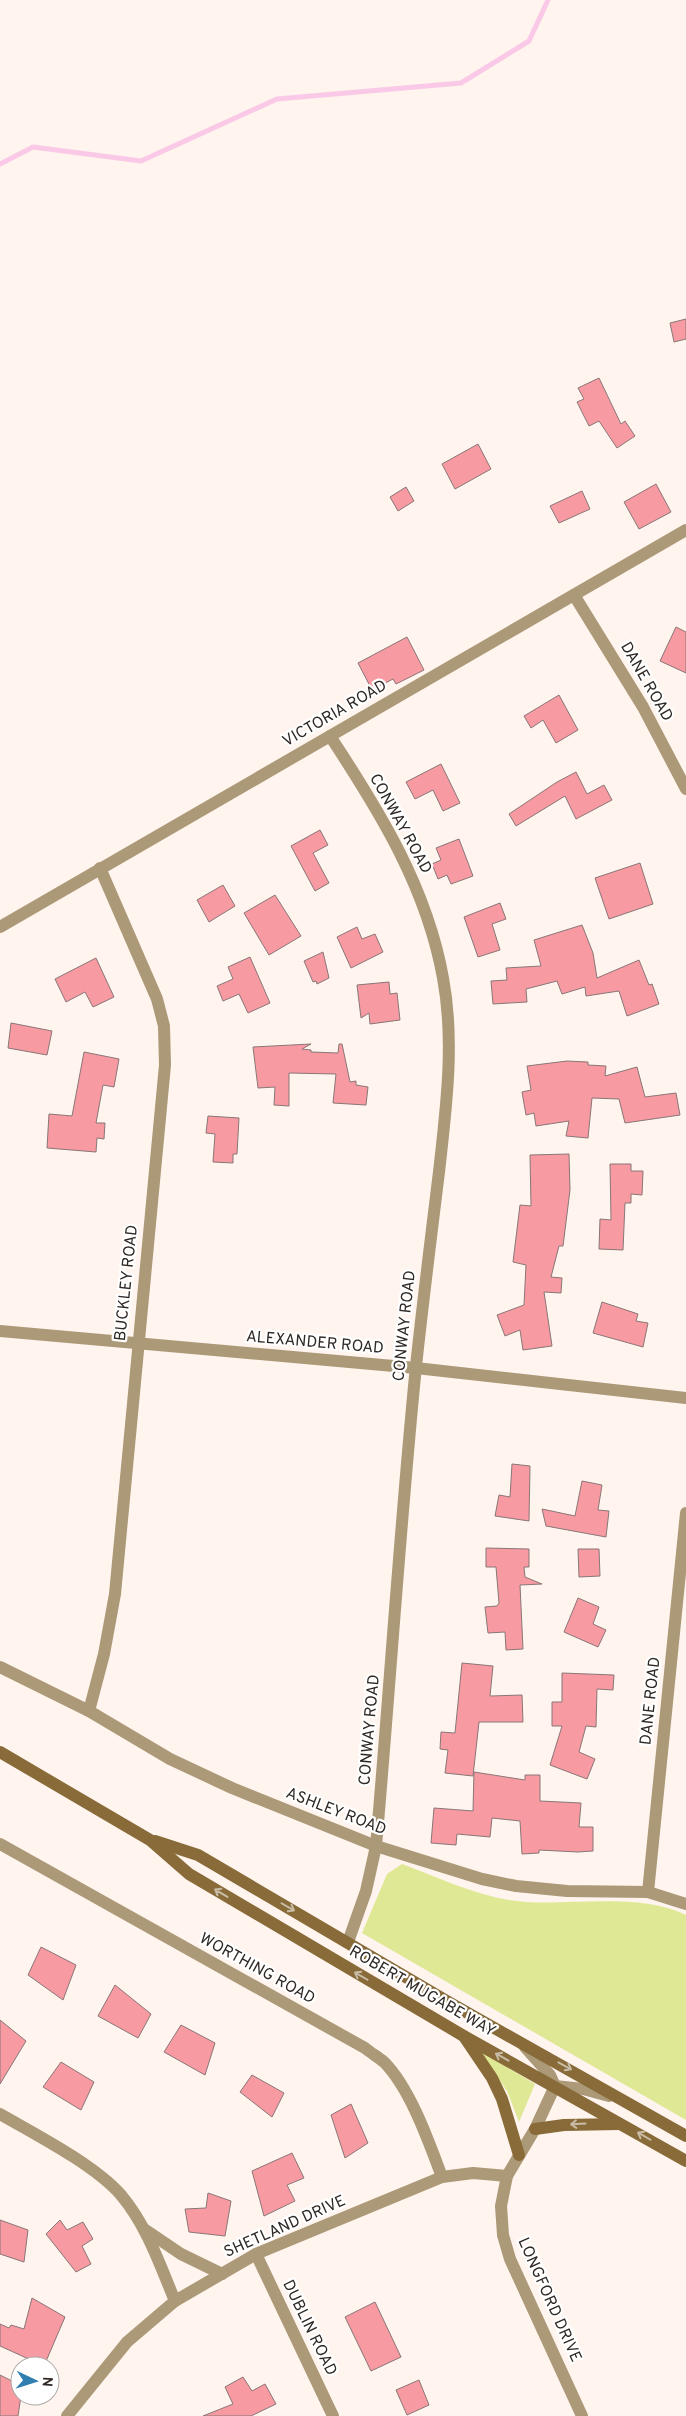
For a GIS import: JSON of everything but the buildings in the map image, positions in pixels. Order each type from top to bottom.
[{"type":"main road","name":"ROBERT MUGABE WAY","points":[[0,1752],[150,1840],[189,1874],[462,2035],[686,2161]]},
{"type":"main road","name":"ROBERT MUGABE WAY","points":[[150,1840],[198,1855],[450,2003],[686,2136]]},
{"type":"main road","points":[[462,2035],[492,2078],[502,2099],[519,2155]]},
{"type":"main road","points":[[535,2129],[564,2125],[622,2124]]},
{"type":"street","name":"VICTORIA ROAD","points":[[0,927],[686,530]]},
{"type":"street","name":"DANE ROAD","points":[[574,595],[643,707],[686,789]]},
{"type":"street","name":"CONWAY ROAD","points":[[330,736],[377,809],[409,868],[429,920],[444,978],[450,1030],[444,1127],[416,1368],[376,1846],[366,1891],[348,1942]]},
{"type":"street","name":"BUCKLEY ROAD","points":[[89,1711],[104,1654],[115,1594],[137,1344],[165,1065],[164,1026],[157,999],[100,868]]},
{"type":"street","name":"ALEXANDER ROAD","points":[[0,1331],[416,1368],[686,1398]]},
{"type":"street","name":"DANE ROAD","points":[[648,1892],[686,1512]]},
{"type":"street","name":"ASHLEY ROAD","points":[[0,1666],[89,1711],[187,1768],[376,1846],[482,1879],[516,1886],[567,1891],[648,1892],[686,1904]]},
{"type":"street","name":"WORTHING ROAD","points":[[0,1844],[365,2048],[384,2062],[397,2078],[410,2103],[426,2135],[442,2177]]},
{"type":"street","points":[[518,2040],[550,2075],[555,2086],[590,2090],[630,2104]]},
{"type":"street","name":"LONGFORD DRIVE","points":[[555,2086],[535,2129],[508,2176],[501,2206],[502,2235],[510,2259],[582,2416]]},
{"type":"street","points":[[0,2114],[52,2144],[107,2182],[121,2195],[144,2229],[175,2301]]},
{"type":"street","name":"SHETLAND DRIVE","points":[[66,2416],[127,2342],[175,2301],[256,2254],[442,2177],[473,2173],[508,2176]]},
{"type":"street","points":[[144,2229],[181,2254],[222,2274]]},
{"type":"street","name":"DUBLIN ROAD","points":[[256,2254],[333,2416]]},
{"type":"green space","points":[[402,1864],[478,1893],[510,1900],[545,1903],[628,1902],[668,1908],[686,1915],[686,2120],[362,1933],[387,1874]]},
{"type":"green space","points":[[480,2051],[535,2084],[519,2122],[507,2091]]},
{"type":"waterway","points":[[0,164],[33,147],[141,161],[277,99],[461,83],[529,41],[548,0]]}]
